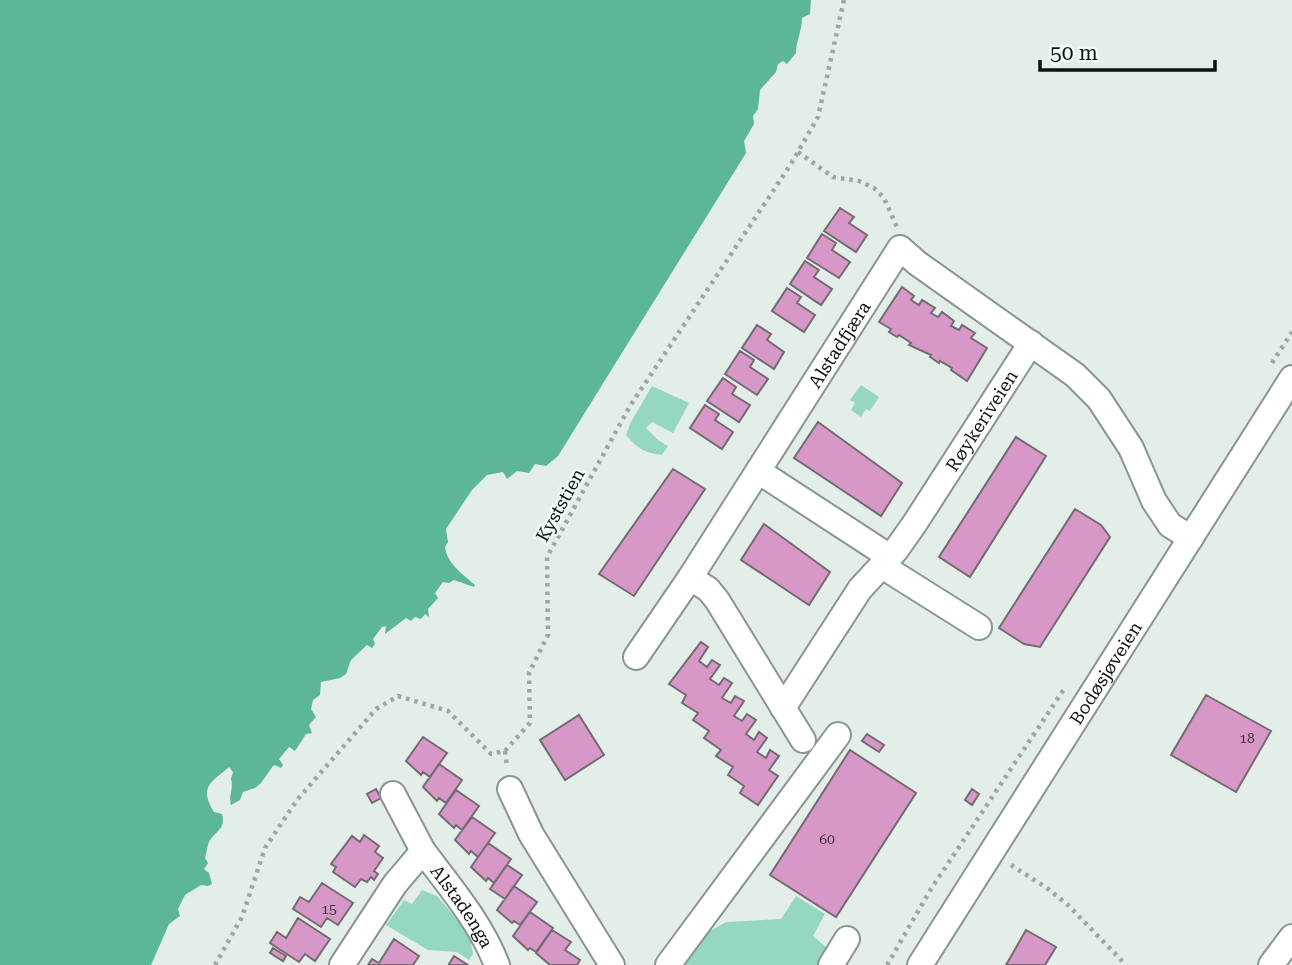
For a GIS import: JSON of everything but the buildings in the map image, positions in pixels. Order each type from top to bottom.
[{"type":"street","points":[[900,248],[917,263],[1075,375],[1099,399],[1131,448],[1154,502],[1170,525],[1191,538]]},
{"type":"street","name":"Alstadfjæra","points":[[636,657],[690,578],[900,248]]},
{"type":"street","name":"Røykeriveien","points":[[783,708],[860,589],[886,562],[915,523],[1031,343]]},
{"type":"street","name":"Bodøsjøveien","points":[[920,965],[1292,378]]},
{"type":"street","points":[[758,471],[979,627]]},
{"type":"street","points":[[690,578],[708,589],[717,600],[803,740]]},
{"type":"street","points":[[668,965],[838,734]]},
{"type":"street","points":[[510,789],[531,834],[612,965]]},
{"type":"street","name":"Alstadenga","points":[[393,794],[423,851],[469,913],[490,946],[497,965]]},
{"type":"street","name":"Alstadenga","points":[[342,965],[395,884],[423,851]]},
{"type":"street","points":[[1271,965],[1292,937]]},
{"type":"street","points":[[831,965],[847,939]]},
{"type":"path","name":"Kyststien","points":[[215,965],[242,917],[265,848],[297,800],[376,709],[398,696],[447,711],[491,754],[505,751],[530,723],[529,673],[548,635],[547,557],[630,405],[798,152],[818,117],[844,0]]},
{"type":"path","points":[[798,152],[833,177],[859,181],[874,188],[884,198],[892,213],[900,236],[900,248]]},
{"type":"path","points":[[1266,372],[1292,332]]},
{"type":"path","points":[[887,965],[931,889],[1069,681]]},
{"type":"path","points":[[1004,862],[1055,894],[1125,965]]},
{"type":"shaded area","points":[[0,0],[811,0],[810,14],[802,18],[796,53],[787,64],[783,61],[778,64],[776,72],[760,90],[758,109],[753,116],[754,124],[744,141],[746,153],[558,456],[546,466],[535,464],[529,473],[517,471],[507,479],[503,472],[487,475],[472,490],[446,529],[446,553],[474,587],[454,580],[443,582],[435,593],[438,598],[428,609],[429,617],[425,614],[421,619],[415,617],[411,621],[406,618],[385,634],[386,626],[382,627],[373,639],[375,644],[372,648],[367,645],[351,660],[346,674],[321,682],[320,695],[313,700],[311,709],[316,717],[309,725],[312,733],[306,734],[295,751],[289,747],[279,759],[283,765],[281,768],[273,766],[261,783],[243,792],[240,800],[231,805],[233,772],[229,767],[209,785],[209,803],[214,812],[222,814],[223,819],[222,826],[209,842],[205,858],[208,863],[204,869],[209,873],[212,884],[201,885],[185,895],[178,909],[180,916],[169,924],[151,965],[0,965]]},
{"type":"shaded area","points":[[861,385],[879,397],[870,411],[866,409],[861,417],[851,410],[855,403],[850,400]]},
{"type":"shaded area","points":[[652,386],[689,403],[673,433],[652,422],[646,428],[668,446],[662,455],[642,449],[626,435]]},
{"type":"shaded area","points":[[422,890],[437,896],[462,925],[471,941],[473,954],[469,960],[457,952],[428,950],[386,925],[404,900],[412,904]]},
{"type":"shaded area","points":[[796,896],[825,914],[813,936],[827,948],[817,965],[678,965],[703,935],[726,922],[781,919]]}]
